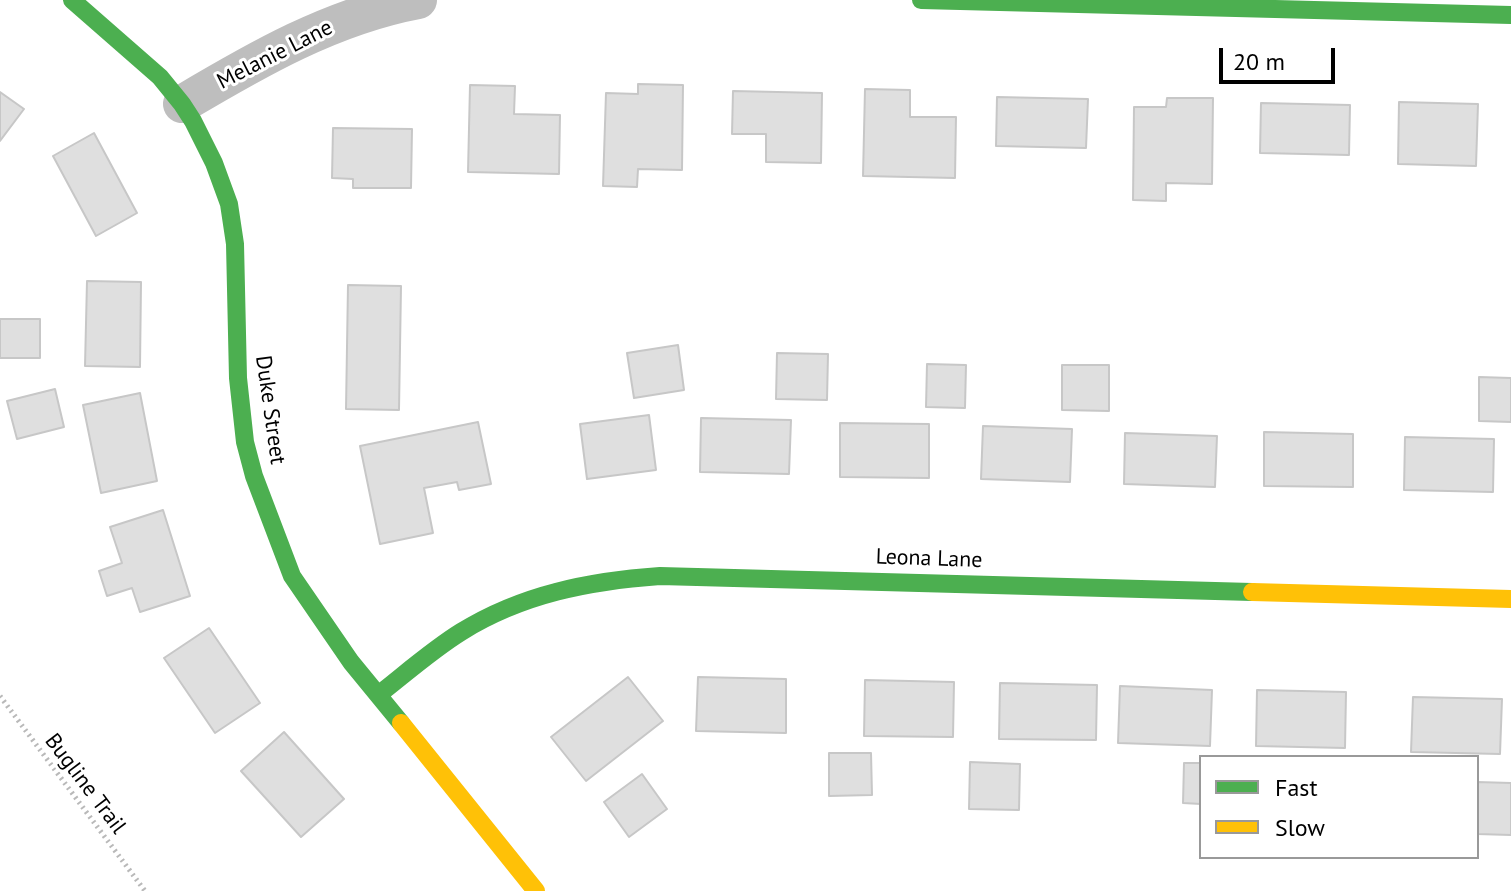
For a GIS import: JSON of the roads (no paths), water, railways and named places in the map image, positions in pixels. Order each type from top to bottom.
[{"type":"street","name":"Duke Street","points":[[72,0],[160,77],[193,121],[214,163],[229,204],[235,244],[238,378],[245,442],[254,476],[292,576],[351,662],[536,891]]},
{"type":"street","name":"Melanie Lane","points":[[182,104],[260,58],[338,23],[418,0]]},
{"type":"street","points":[[921,0],[1511,15]]},
{"type":"street","name":"Leona Lane","points":[[378,695],[461,632],[495,613],[574,586],[615,578],[660,576],[1511,599]]}]
